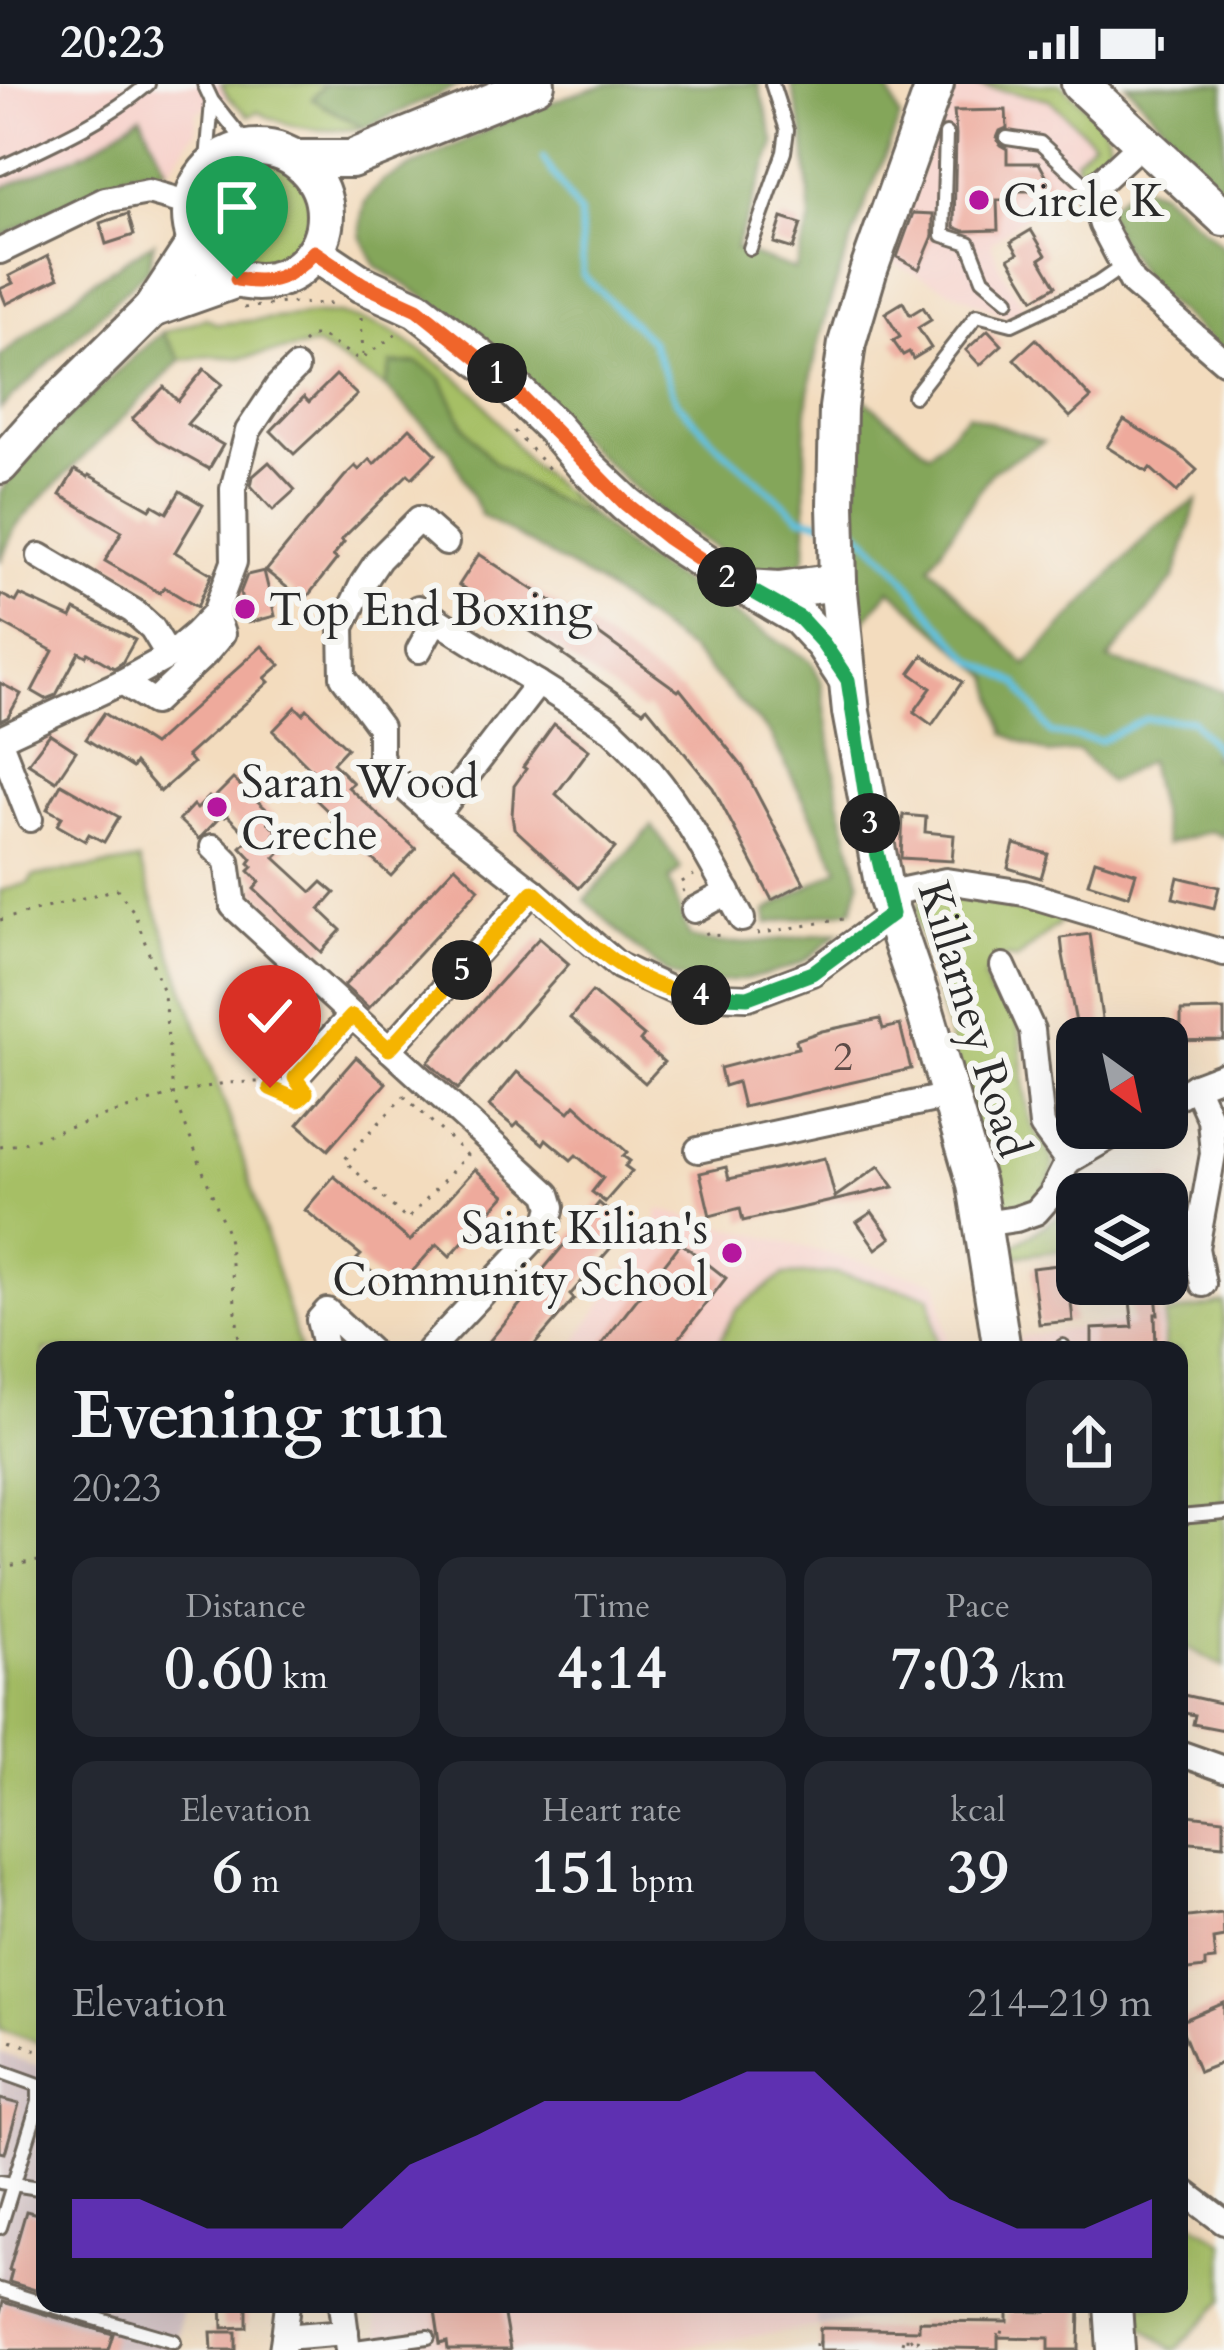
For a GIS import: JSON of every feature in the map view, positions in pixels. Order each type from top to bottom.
[{"type":"main road","points":[[297,160],[351,159],[536,84]]},
{"type":"main road","name":"Killarney Road","points":[[935,84],[940,133],[868,272],[847,343],[838,408],[838,569],[865,798],[888,904],[976,1184],[1001,1341]]},
{"type":"main road","points":[[1080,84],[1224,217]]},
{"type":"main road","points":[[1107,84],[1143,142]]},
{"type":"main road","points":[[326,214],[391,145]]},
{"type":"main road","points":[[152,309],[239,294],[299,268],[314,252],[326,214],[322,193],[312,174],[282,152],[250,148],[218,160],[198,188],[190,223],[196,242],[239,294]]},
{"type":"main road","points":[[0,466],[152,309],[196,242]]},
{"type":"main road","points":[[314,252],[362,284],[417,309],[490,366],[626,504],[743,587],[800,618],[848,680]]},
{"type":"main road","points":[[743,587],[779,590],[838,569]]},
{"type":"main road","points":[[1114,2313],[1116,2350]]},
{"type":"street","points":[[1143,142],[1091,190],[1102,225],[1132,282],[1224,361]]},
{"type":"street","points":[[0,251],[105,200],[198,188]]},
{"type":"street","points":[[30,819],[0,740],[169,656],[215,613],[234,562],[233,489],[243,445],[261,409],[296,368]]},
{"type":"street","points":[[446,543],[419,519],[379,559],[342,627],[344,677],[380,727],[384,769],[619,966],[682,994],[748,997],[812,973],[888,904],[946,881],[1024,893],[1224,953]]},
{"type":"street","points":[[40,556],[133,611],[152,628],[169,656]]},
{"type":"street","points":[[122,682],[154,701],[222,634],[215,613]]},
{"type":"street","points":[[418,650],[427,613],[610,729],[682,810],[742,919]]},
{"type":"street","points":[[436,816],[538,683]]},
{"type":"street","points":[[213,847],[227,861],[233,906],[548,1195],[548,1225],[438,1341]]},
{"type":"street","points":[[389,1049],[533,892]]},
{"type":"street","points":[[694,910],[728,892]]},
{"type":"street","points":[[1003,966],[1032,1030],[1042,1126],[1068,1161]]},
{"type":"street","points":[[286,1086],[352,1016]]},
{"type":"street","points":[[1188,1091],[1224,1076]]},
{"type":"street","points":[[1196,1086],[1210,1119],[1213,1154],[1196,1247],[1203,1284]]},
{"type":"street","points":[[698,1150],[949,1096]]},
{"type":"street","points":[[983,1224],[1036,1212],[1051,1195],[1068,1161],[1089,1149]]},
{"type":"street","points":[[324,1341],[319,1320],[326,1311],[358,1341]]},
{"type":"street","points":[[1188,1756],[1224,1769]]},
{"type":"street","points":[[1188,2195],[1224,2222]]},
{"type":"street","points":[[287,2313],[283,2343],[348,2343],[343,2313]]},
{"type":"lane","points":[[0,168],[127,102],[148,84]]},
{"type":"lane","points":[[204,84],[250,148]]},
{"type":"lane","points":[[750,248],[784,152],[787,130],[772,84]]},
{"type":"lane","points":[[198,188],[212,101]]},
{"type":"lane","points":[[940,133],[943,235],[969,243],[983,279],[1008,300]]},
{"type":"lane","points":[[1007,138],[1040,143],[1091,190]]},
{"type":"lane","points":[[914,396],[976,315],[1012,324],[1097,284],[1123,266]]},
{"type":"lane","points":[[1188,1516],[1224,1513]]},
{"type":"lane","points":[[0,2071],[36,2084]]},
{"type":"lane","points":[[0,2227],[6,2183],[36,2109]]},
{"type":"lane","points":[[6,2183],[36,2188]]},
{"type":"lane","points":[[0,2290],[36,2301]]},
{"type":"lane","points":[[77,2313],[174,2341]]},
{"type":"lane","points":[[348,2343],[428,2337]]},
{"type":"path","points":[[239,294],[284,304],[346,304]]},
{"type":"path","points":[[361,308],[364,357]]},
{"type":"path","points":[[296,368],[293,353],[302,350],[305,339],[315,334],[360,360],[409,325]]},
{"type":"path","points":[[510,427],[559,479]]},
{"type":"path","points":[[0,920],[117,890],[134,912],[164,994],[173,1094],[228,1234],[238,1341]]},
{"type":"path","points":[[0,1148],[173,1094],[225,1083],[286,1086]]},
{"type":"path","points":[[404,1096],[467,1155],[407,1220],[344,1160],[404,1096]]},
{"type":"path","points":[[0,1567],[36,1561]]},
{"type":"path","points":[[0,2036],[36,2050]]},
{"type":"path","points":[[908,2350],[904,2342],[914,2336],[917,2341],[919,2333]]},
{"type":"shaded area","points":[[0,84],[221,84],[228,97],[197,112],[196,130],[170,168],[166,169],[146,127],[0,203]]},
{"type":"shaded area","points":[[955,84],[1049,98],[1094,141],[1075,159],[1064,187],[991,242],[1026,310],[1008,317],[887,261]]},
{"type":"shaded area","name":"Saint Kilian's Community School","points":[[658,1209],[938,1282],[948,1341],[576,1341],[656,1225]]},
{"type":"shaded area","points":[[1165,1315],[1164,1341],[1020,1341],[1019,1337]]},
{"type":"shaded area","points":[[0,2053],[36,2065],[36,2313],[181,2313],[175,2350],[0,2350]]},
{"type":"shaded area","points":[[375,2313],[816,2313],[818,2327],[657,2350],[381,2350]]},
{"type":"shaded area","points":[[816,2313],[907,2313],[818,2327]]},
{"type":"green space","points":[[221,84],[325,84],[312,99],[364,128],[310,129],[258,112],[249,116]]},
{"type":"green space","points":[[325,84],[462,84],[364,128],[312,99]]},
{"type":"green space","points":[[607,84],[758,84],[775,144],[735,249],[795,270],[811,221],[804,134],[791,84],[886,84],[900,118],[821,333],[807,408],[806,556],[793,573],[757,574],[662,514],[426,298],[376,266],[361,236],[365,202],[382,181],[501,123]]},
{"type":"green space","points":[[967,84],[1061,84],[1101,123],[1109,145],[1105,156],[1093,166],[1076,165],[1075,159],[1093,141],[1049,99]]},
{"type":"green space","points":[[1126,84],[1224,84],[1224,191]]},
{"type":"green space","points":[[141,115],[166,169],[131,172],[0,237],[0,189],[91,150]]},
{"type":"green space","points":[[259,162],[280,166],[299,178],[311,197],[315,218],[311,239],[299,258],[280,270],[259,274],[238,270],[219,258],[207,239],[203,218],[207,197],[219,178],[238,166]]},
{"type":"green space","points":[[1143,186],[1160,191],[1224,247],[1224,353],[1151,288],[1117,237],[1105,209],[1122,194]]},
{"type":"green space","points":[[154,242],[148,269],[0,409],[0,357],[92,282]]},
{"type":"green space","points":[[339,314],[375,324],[441,365],[477,394],[528,462],[592,516],[526,485],[491,460],[469,432],[441,379],[391,364],[385,387],[316,345],[240,358],[181,360],[162,333],[206,318],[217,324]]},
{"type":"green space","points":[[162,333],[181,360],[32,508],[15,528],[0,562],[0,495],[8,482],[73,413]]},
{"type":"green space","points":[[418,363],[441,379],[464,426],[492,461],[543,495],[592,516],[634,553],[811,661],[821,681],[839,800],[860,882],[852,910],[768,923],[766,911],[839,869],[770,734],[689,650],[597,583],[481,515],[450,450],[385,387],[391,364]]},
{"type":"green space","points":[[853,390],[929,453],[968,414],[1043,442],[992,471],[930,566],[1026,665],[1154,528],[1197,500],[1175,577],[1108,660],[1224,691],[1224,721],[1212,758],[1224,758],[1224,837],[1211,831],[1166,844],[1148,761],[1109,782],[1079,751],[1049,754],[1005,734],[990,677],[890,589],[861,625],[844,520]]},
{"type":"green space","points":[[652,826],[681,868],[669,880],[689,936],[740,943],[839,932],[802,962],[771,974],[713,982],[677,978],[664,971],[585,900]]},
{"type":"green space","points":[[139,861],[237,1139],[297,1341],[36,1341],[36,2042],[0,2029],[0,891],[29,883],[33,876]]},
{"type":"green space","points":[[938,890],[1060,909],[1061,922],[1017,959],[997,961],[984,978],[990,996],[1012,1005],[1030,1119],[1053,1161],[1050,1178],[1035,1205],[1008,1209],[996,1203],[915,917],[919,903]]},
{"type":"green space","points":[[1056,1218],[1056,1251],[1010,1257],[1013,1246]]},
{"type":"green space","points":[[835,1273],[930,1296],[937,1341],[720,1341],[736,1310],[784,1275]]},
{"type":"green space","points":[[1224,1303],[1224,1667],[1188,1648],[1188,1341],[1164,1341],[1165,1315]]},
{"type":"green space","points":[[1188,2219],[1224,2242],[1224,2300],[1176,2350],[1141,2325],[1140,2313],[1188,2313]]},
{"type":"building","points":[[1006,110],[1007,128],[997,138],[1007,149],[1007,163],[1039,163],[1051,185],[1043,191],[1006,191],[1007,200],[997,200],[998,230],[964,231],[954,227],[954,111]]},
{"type":"building","points":[[913,213],[933,214],[933,236],[919,269],[897,257]]},
{"type":"building","points":[[128,214],[134,235],[106,244],[100,223]]},
{"type":"building","points":[[782,218],[801,224],[793,249],[774,243]]},
{"type":"building","points":[[1031,230],[1046,255],[1040,259],[1056,286],[1034,299],[1009,258],[1018,253],[1011,242]]},
{"type":"building","points":[[48,256],[58,278],[6,304],[0,289],[13,283],[9,276]]},
{"type":"building","points":[[903,302],[910,315],[923,307],[931,320],[918,328],[931,348],[913,359],[909,352],[903,355],[893,341],[900,337],[885,313]]},
{"type":"building","points":[[988,330],[1002,345],[980,365],[966,350]]},
{"type":"building","points":[[1036,339],[1091,398],[1070,417],[1014,359]]},
{"type":"building","points":[[204,369],[222,384],[187,424],[223,445],[209,469],[157,440],[132,419],[164,387],[178,401]]},
{"type":"building","points":[[336,375],[357,395],[294,454],[271,431],[304,397],[309,402]]},
{"type":"building","points":[[1124,420],[1197,470],[1177,492],[1150,468],[1147,472],[1107,447]]},
{"type":"building","points":[[410,428],[436,454],[412,478],[408,474],[341,540],[333,556],[337,559],[304,601],[266,571],[355,466],[359,470],[370,459],[374,464]]},
{"type":"building","points":[[269,462],[295,490],[273,510],[251,486],[253,476]]},
{"type":"building","points":[[75,470],[150,509],[153,505],[167,513],[180,491],[203,505],[175,552],[212,574],[197,607],[164,587],[160,593],[105,561],[122,531],[60,495]]},
{"type":"building","points":[[479,554],[680,689],[743,767],[804,883],[772,900],[713,788],[647,707],[643,711],[459,585]]},
{"type":"building","points":[[264,571],[275,616],[248,623],[240,593],[247,575]]},
{"type":"building","points":[[0,594],[16,602],[20,595],[71,618],[75,610],[135,640],[114,668],[79,652],[56,695],[46,699],[32,691],[53,651],[0,622]]},
{"type":"building","points":[[262,646],[280,665],[265,678],[269,682],[187,756],[193,763],[160,792],[135,763],[132,768],[86,739],[104,713],[153,745]]},
{"type":"building","points":[[923,655],[962,682],[932,725],[914,712],[931,688],[910,673]]},
{"type":"building","points":[[0,683],[21,694],[8,717],[0,721]]},
{"type":"building","points":[[296,707],[303,714],[307,709],[347,748],[333,763],[353,783],[348,787],[416,849],[391,876],[332,823],[336,819],[306,790],[319,777],[273,731]]},
{"type":"building","points":[[554,724],[589,750],[556,794],[615,848],[579,888],[514,828],[512,816],[514,786]]},
{"type":"building","points":[[50,734],[76,751],[56,781],[28,763]]},
{"type":"building","points":[[233,779],[274,816],[268,822],[287,846],[275,858],[312,892],[322,882],[335,893],[320,910],[341,930],[321,952],[254,889],[260,882],[249,871],[252,859],[241,847],[250,838],[227,815],[199,839],[179,820],[193,805],[197,809],[209,797],[212,800]]},
{"type":"building","points":[[61,784],[119,817],[104,842],[89,834],[85,841],[57,825],[62,817],[47,809]]},
{"type":"building","points":[[903,815],[926,817],[925,832],[954,835],[952,861],[901,858]]},
{"type":"building","points":[[1014,844],[1048,854],[1041,878],[1008,868]]},
{"type":"building","points":[[1095,860],[1136,873],[1129,896],[1088,883]]},
{"type":"building","points":[[455,866],[479,889],[369,1008],[344,986]]},
{"type":"building","points":[[1178,877],[1219,887],[1214,908],[1173,898]]},
{"type":"building","points":[[1090,934],[1101,1017],[1075,1017],[1061,938]]},
{"type":"building","points":[[539,938],[569,964],[458,1089],[428,1062]]},
{"type":"building","points":[[592,992],[644,1036],[640,1041],[664,1062],[645,1083],[570,1018]]},
{"type":"building","points":[[1224,1010],[1224,1040],[1188,1041],[1188,1017],[1181,1017],[1181,1011]]},
{"type":"building","points":[[880,1019],[883,1029],[900,1025],[911,1069],[743,1107],[737,1082],[724,1086],[720,1068],[798,1048],[796,1040],[822,1031]]},
{"type":"building","points":[[356,1057],[386,1083],[328,1150],[298,1124]]},
{"type":"building","points":[[517,1072],[569,1112],[575,1105],[627,1152],[623,1156],[630,1161],[625,1166],[632,1171],[605,1202],[592,1192],[603,1178],[576,1155],[571,1160],[546,1139],[543,1144],[518,1123],[514,1127],[489,1106]]},
{"type":"building","points":[[825,1158],[835,1197],[879,1166],[894,1187],[743,1221],[740,1208],[710,1216],[700,1173],[726,1167],[729,1179]]},
{"type":"building","points":[[475,1169],[505,1195],[450,1256],[437,1244],[394,1292],[357,1259],[361,1255],[305,1210],[334,1176],[410,1241]]},
{"type":"building","points":[[599,1203],[628,1228],[538,1341],[489,1341],[545,1274],[542,1271]]},
{"type":"building","points":[[872,1212],[891,1238],[876,1249],[857,1222]]},
{"type":"building","points":[[681,1243],[726,1278],[677,1341],[604,1341]]},
{"type":"building","points":[[1056,1265],[1056,1305],[1071,1305],[1073,1321],[1039,1324],[1032,1268]]},
{"type":"building","points":[[1130,1305],[1157,1305],[1156,1341],[1092,1341],[1092,1329],[1133,1327]]},
{"type":"building","points":[[1188,1696],[1224,1704],[1224,1730],[1193,1724],[1195,1715],[1188,1714]]},
{"type":"building","points":[[1188,1815],[1224,1819],[1224,1845],[1188,1842]]},
{"type":"building","points":[[1223,1913],[1224,1937],[1213,1939],[1215,1960],[1205,1961],[1205,1968],[1188,1970],[1188,1917]]},
{"type":"building","points":[[1224,2003],[1224,2062],[1199,2072],[1188,2044],[1188,2018]]},
{"type":"building","points":[[0,2099],[19,2104],[5,2153],[0,2152]]},
{"type":"building","points":[[26,2211],[36,2214],[36,2290],[9,2282]]},
{"type":"building","points":[[3,2302],[113,2334],[108,2350],[0,2350]]},
{"type":"building","points":[[222,2313],[247,2313],[247,2327],[223,2328]]},
{"type":"building","points":[[435,2313],[504,2313],[510,2350],[448,2350],[447,2342],[440,2344]]},
{"type":"building","points":[[1008,2313],[1080,2313],[1079,2350],[1049,2350],[1049,2338],[998,2337],[998,2349],[820,2350],[820,2328],[919,2330],[919,2321],[1008,2322]]},
{"type":"building","points":[[211,2332],[236,2332],[236,2350],[212,2350]]},
{"type":"waterway","points":[[543,158],[580,215],[583,275],[651,341],[677,402],[800,517],[824,522]]},
{"type":"waterway","points":[[848,527],[857,529],[894,565],[973,660],[1018,684],[1051,733],[1100,741],[1145,719],[1192,720],[1224,759]]},
{"type":"place","name":"Circle K","points":[[979,200]]},
{"type":"place","name":"Top End Boxing","points":[[245,609]]},
{"type":"place","name":"Saran Wood Creche","points":[[217,807]]},
{"type":"place","name":"Saint Kilian's Community School","points":[[732,1253]]},
{"type":"route","points":[[237,279],[258,283],[278,278],[299,268],[314,252],[362,284],[417,309],[490,366],[626,504],[708,565],[800,618],[848,680],[865,798],[892,914],[812,973],[748,997],[682,994],[619,966],[533,892],[389,1049],[352,1016],[295,1078],[306,1093],[298,1100],[270,1088]]}]
